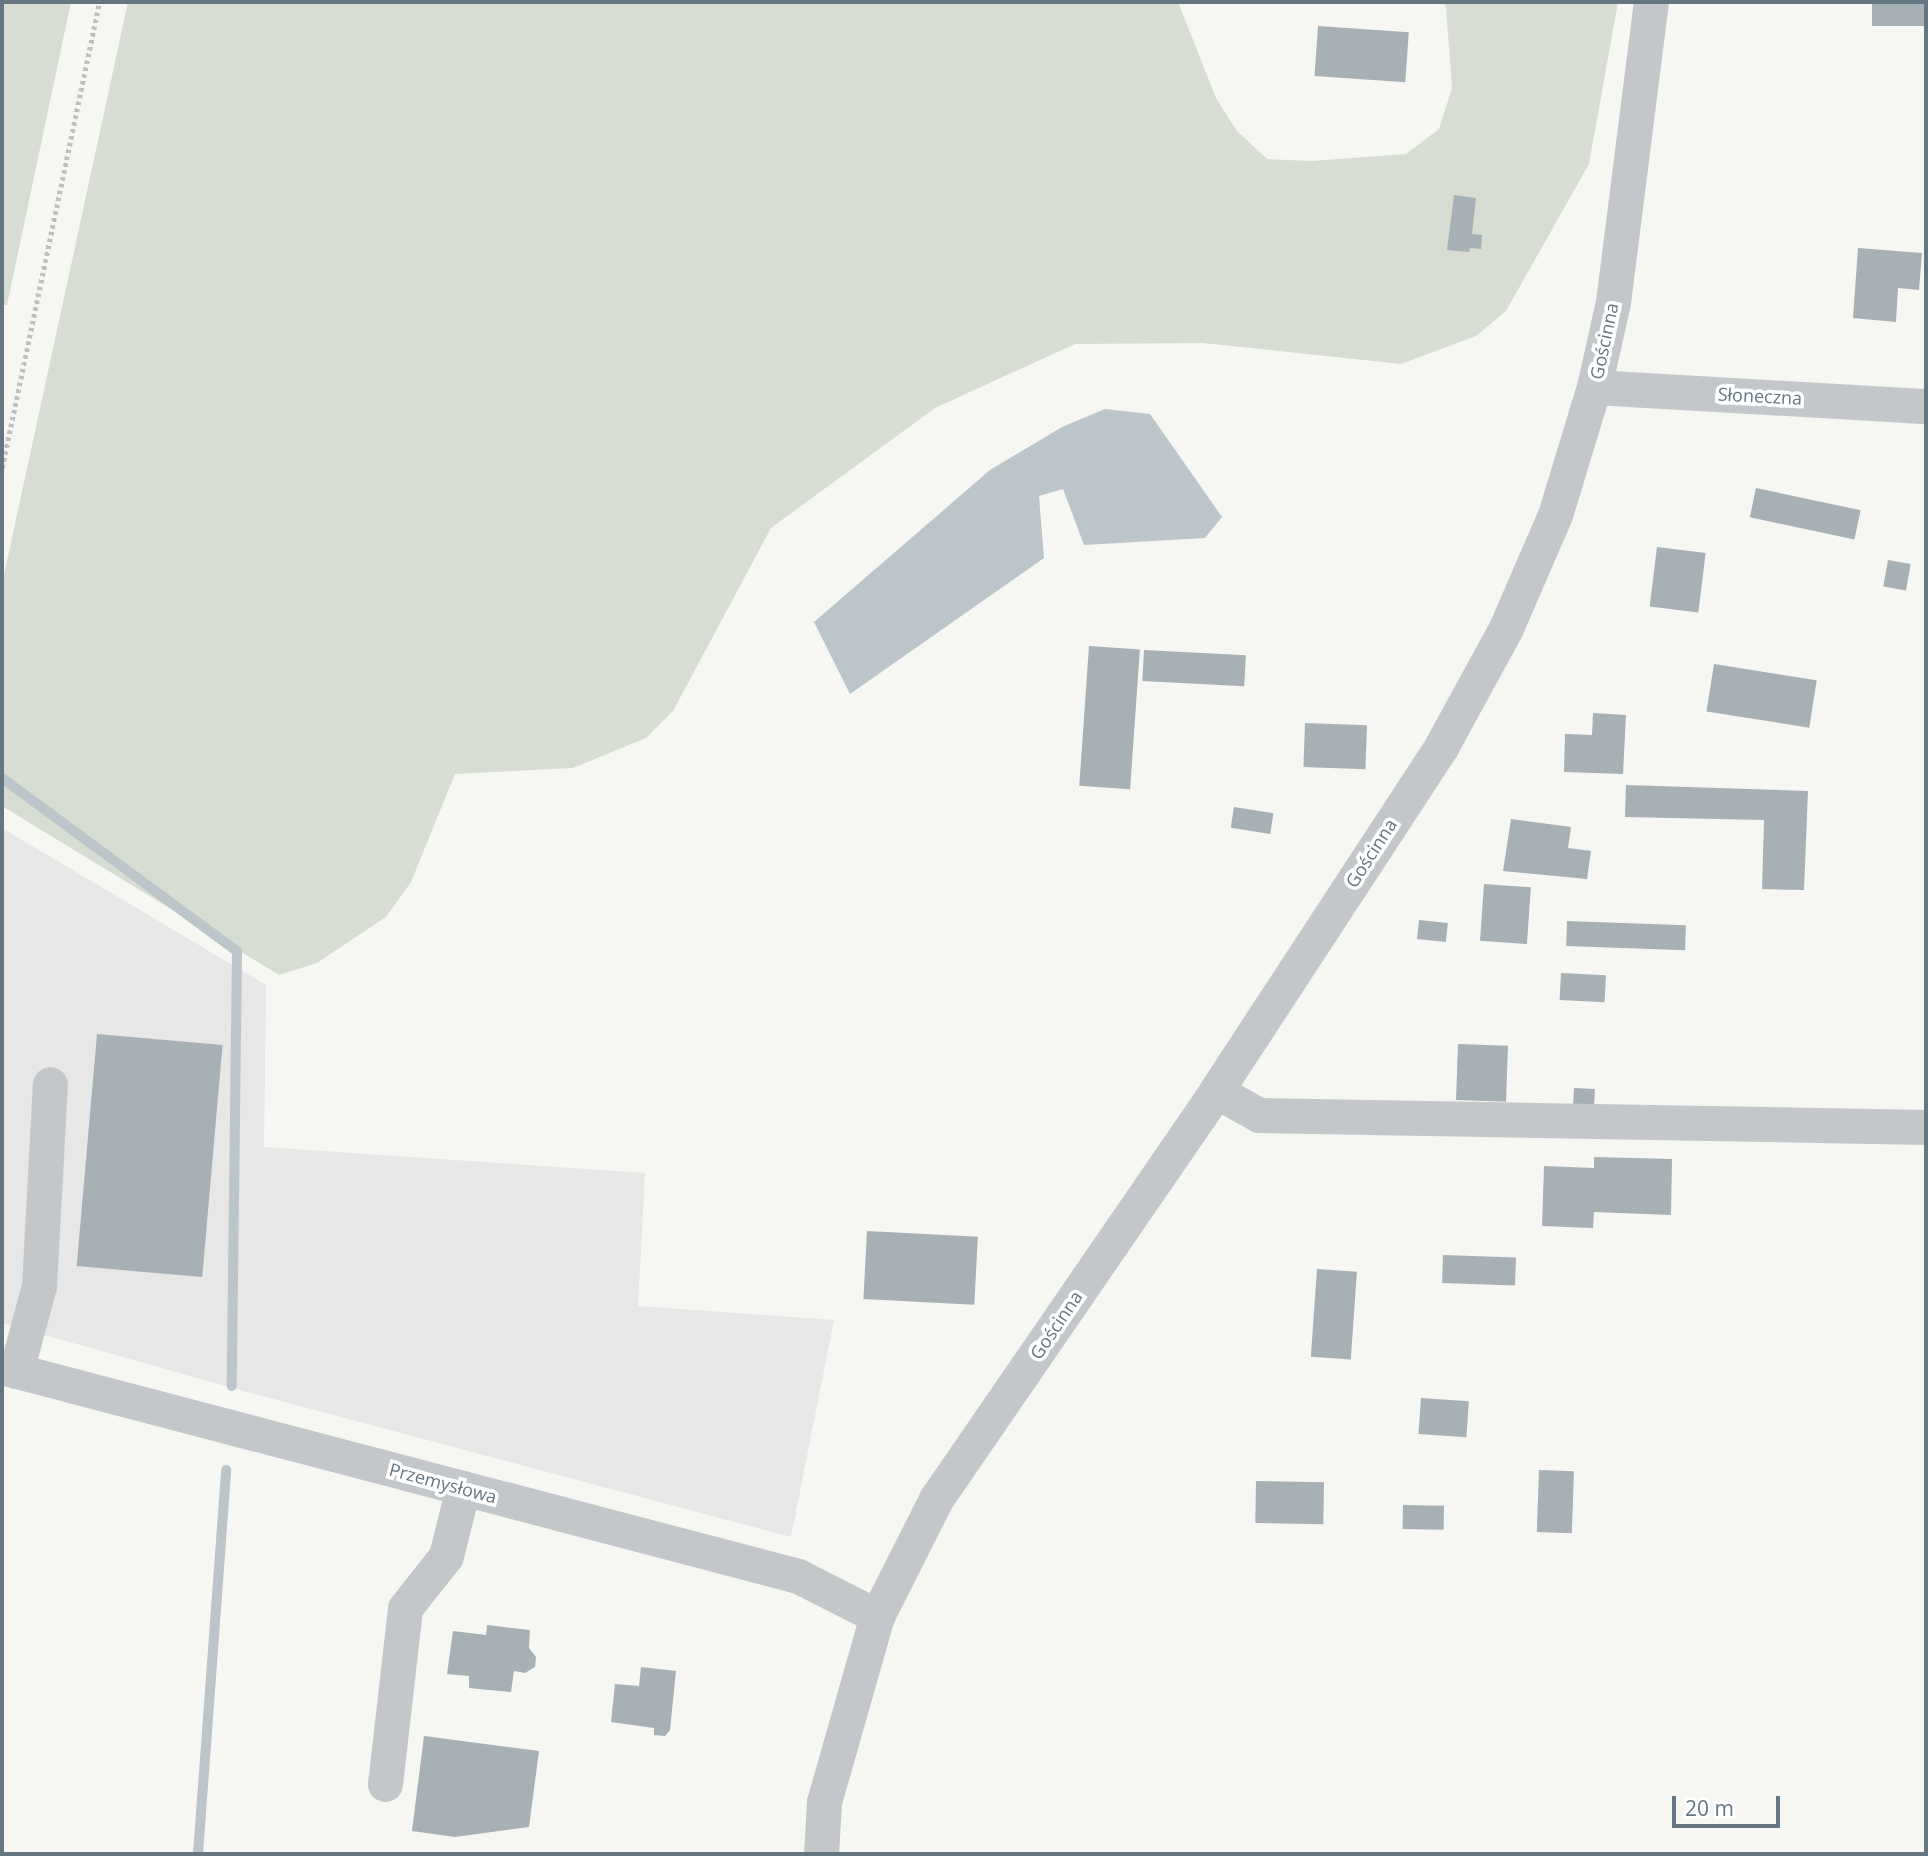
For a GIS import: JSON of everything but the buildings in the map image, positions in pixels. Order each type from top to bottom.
[{"type":"street","name":"Gościnna","points":[[821,1854],[824,1802],[877,1616],[936,1499],[1216,1091],[1442,745],[1506,628],[1555,515],[1594,387],[1613,302],[1651,2]]},
{"type":"street","name":"Słoneczna","points":[[1594,387],[1926,406]]},
{"type":"street","points":[[9,1369],[39,1286],[50,1084]]},
{"type":"street","points":[[1216,1091],[1259,1115],[1926,1127]]},
{"type":"street","name":"Przemysłowa","points":[[9,1369],[798,1576],[877,1616]]},
{"type":"street","points":[[385,1784],[405,1608],[446,1556],[463,1488]]},
{"type":"path","points":[[2,468],[99,2]]},
{"type":"shaded area","points":[[2,2],[71,2],[7,305],[2,305]]},
{"type":"shaded area","points":[[128,2],[1178,2],[1216,98],[1237,131],[1267,159],[1312,161],[1406,154],[1439,129],[1452,88],[1446,7],[1443,2],[1618,2],[1589,164],[1506,311],[1476,336],[1401,364],[1203,343],[1075,344],[935,408],[771,528],[673,711],[646,738],[573,768],[455,774],[411,882],[386,917],[317,963],[279,975],[2,806],[2,584]]},
{"type":"shaded area","points":[[1105,409],[1150,414],[1222,517],[1205,538],[1084,545],[1063,489],[1039,496],[1044,558],[850,694],[814,622],[990,470],[1062,427]]},
{"type":"shaded area","points":[[2,828],[266,985],[264,1147],[645,1173],[638,1306],[834,1320],[791,1537],[247,1392],[2,1323]]},
{"type":"waterway","points":[[2,778],[237,951],[232,1386]]},
{"type":"waterway","points":[[198,1854],[226,1470]]}]
